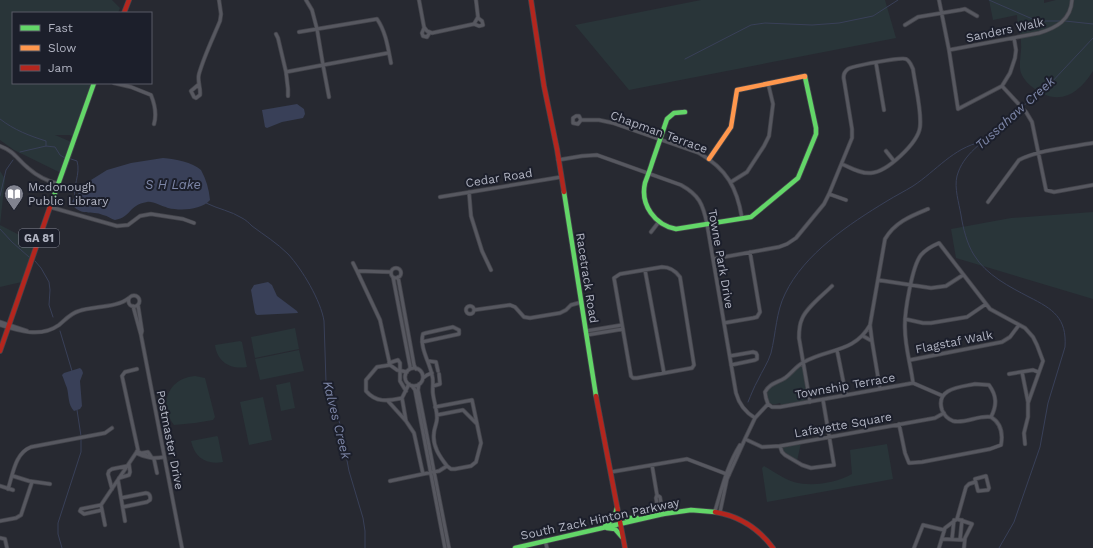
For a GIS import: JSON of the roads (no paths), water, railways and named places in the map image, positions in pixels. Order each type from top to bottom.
[{"type":"street","points":[[124,12],[129,0]]},
{"type":"street","points":[[198,85],[199,74],[220,21],[220,0]]},
{"type":"street","points":[[306,0],[312,10],[317,29],[329,97]]},
{"type":"street","points":[[419,0],[424,28],[422,33],[423,36],[427,37],[430,32]]},
{"type":"street","points":[[424,28],[430,32],[474,24],[479,26],[482,25],[482,21],[478,18],[476,0]]},
{"type":"street","name":"Racetrack Road","points":[[529,0],[561,177],[594,383],[625,548]]},
{"type":"street","points":[[939,0],[949,50],[958,109],[1002,86],[1010,73],[1015,58],[1016,50],[1014,38]]},
{"type":"street","name":"Sanders Walk","points":[[949,50],[1040,33],[1053,29],[1061,23],[1068,13],[1072,0]]},
{"type":"street","points":[[905,25],[918,17],[965,9],[977,16]]},
{"type":"street","points":[[299,32],[377,18],[384,34],[391,64]]},
{"type":"street","points":[[474,24],[478,18]]},
{"type":"street","points":[[276,34],[286,72],[288,96]]},
{"type":"street","points":[[286,72],[388,52]]},
{"type":"street","points":[[713,258],[779,247],[792,241],[824,204],[852,138],[844,74],[849,68],[852,67],[904,58],[910,63],[913,69],[920,116],[919,133],[912,145],[881,170],[869,173],[856,170],[842,164]]},
{"type":"street","points":[[876,63],[884,110]]},
{"type":"street","points":[[685,112],[674,114],[667,119],[645,184],[644,194],[648,207],[658,223],[666,228],[676,229],[751,217],[798,178],[816,134],[805,76],[737,90],[731,127],[709,159]]},
{"type":"street","points":[[732,182],[747,172],[769,136],[774,104],[768,83]]},
{"type":"street","name":"GA 81","points":[[0,351],[94,84]]},
{"type":"street","points":[[118,84],[151,95],[156,116],[154,124]]},
{"type":"street","points":[[1002,86],[1026,112],[1032,122],[1046,190],[1054,192],[1093,184]]},
{"type":"street","name":"Chapman Terrace","points":[[581,120],[599,120],[613,123],[699,153],[709,159],[717,165],[732,182],[740,205],[742,218]]},
{"type":"street","points":[[988,202],[1019,160],[1039,153],[1093,143]]},
{"type":"street","points":[[0,146],[11,150],[27,167],[41,178],[59,184]]},
{"type":"street","points":[[886,151],[894,161]]},
{"type":"street","name":"Towne Park Drive","points":[[558,160],[597,155],[681,185],[691,190],[698,197],[702,204],[707,224],[737,399],[745,410],[755,418]]},
{"type":"street","name":"Cedar Road","points":[[440,197],[561,177]]},
{"type":"street","points":[[469,192],[471,216],[482,251],[491,270]]},
{"type":"street","points":[[829,194],[846,200]]},
{"type":"street","points":[[50,207],[117,226],[128,225],[140,216],[151,214],[183,219],[194,223]]},
{"type":"street","points":[[880,389],[870,325],[883,246],[889,231],[900,222],[928,209]]},
{"type":"street","points":[[651,232],[658,223]]},
{"type":"street","points":[[914,383],[904,329],[911,285],[914,269],[922,254],[929,248],[939,243],[986,304],[998,314],[1019,324],[1030,333],[1037,345],[1043,361],[1028,403]]},
{"type":"street","points":[[724,323],[753,318],[760,312],[750,252]]},
{"type":"street","points":[[353,263],[380,320],[390,363],[396,369],[400,370],[408,371],[416,369]]},
{"type":"street","points":[[667,267],[680,276],[694,365],[692,368],[633,378],[631,376],[622,327],[614,278],[620,274],[667,267]]},
{"type":"street","points":[[356,271],[391,272],[394,268],[398,268],[401,274],[398,278],[414,365],[421,373],[432,373]]},
{"type":"street","points":[[645,270],[664,373]]},
{"type":"street","points":[[391,272],[409,358],[408,371],[405,378],[415,390],[449,548]]},
{"type":"street","points":[[878,280],[930,288],[941,287],[951,283],[963,275]]},
{"type":"street","points":[[393,277],[398,278]]},
{"type":"street","points":[[810,402],[799,338],[802,318],[832,286]]},
{"type":"street","points":[[108,306],[124,301],[132,296],[136,296],[139,300],[138,304],[142,331],[141,335]]},
{"type":"street","points":[[129,298],[128,302],[131,306],[141,335]]},
{"type":"street","points":[[474,310],[510,305],[515,307],[524,317],[530,318],[560,313],[571,305],[582,302]]},
{"type":"street","points":[[0,323],[30,332],[50,330],[77,311],[123,304],[131,306],[138,304]]},
{"type":"street","points":[[905,319],[927,323],[967,317],[986,304]]},
{"type":"street","name":"Flagstaf Walk","points":[[910,360],[1002,342],[1010,337],[1019,324]]},
{"type":"street","points":[[718,512],[727,474],[735,453],[745,439],[755,418],[768,404],[765,392],[767,388],[786,378],[803,362],[819,355],[853,345],[863,336],[870,325]]},
{"type":"street","points":[[422,342],[459,334],[459,330],[453,327],[426,333],[422,336],[422,342],[432,373],[435,408],[437,415],[434,434],[437,451],[447,466],[451,469],[474,465],[481,446],[472,400],[435,408]]},
{"type":"street","points":[[586,333],[622,327]]},
{"type":"street","name":"Postmaster Drive","points":[[141,335],[182,548]]},
{"type":"street","points":[[863,336],[872,342]]},
{"type":"street","points":[[838,350],[846,395]]},
{"type":"street","points":[[730,356],[753,352],[758,355],[757,359],[755,360],[731,365]]},
{"type":"street","points":[[402,398],[383,401],[368,393],[365,385],[366,380],[377,367],[398,360],[400,363],[400,381],[406,390]]},
{"type":"street","points":[[428,361],[436,362],[440,384],[433,386]]},
{"type":"street","points":[[395,362],[396,369]]},
{"type":"street","points":[[102,510],[84,514],[80,511],[81,508],[101,504],[137,452],[136,439],[122,376],[125,372],[137,369]]},
{"type":"street","points":[[1009,374],[1032,370],[1038,372]]},
{"type":"street","points":[[1022,372],[1028,403],[1028,417],[1024,433],[1025,444]]},
{"type":"street","points":[[421,373],[423,378]]},
{"type":"street","points":[[427,374],[419,384],[418,390],[445,548]]},
{"type":"street","name":"Township Terrace","points":[[768,404],[780,407],[914,383],[943,396]]},
{"type":"street","points":[[406,421],[402,398],[406,390],[411,385],[419,384]]},
{"type":"street","points":[[899,424],[905,453],[909,463],[922,462],[990,449],[1001,445],[1002,437],[999,426],[995,420],[990,418],[955,421],[950,420],[944,413],[941,406],[943,396],[947,391],[975,384],[989,385],[994,392],[996,400],[994,410],[990,418]]},
{"type":"street","points":[[780,446],[785,455],[802,466],[811,468],[834,465],[823,400]]},
{"type":"street","points":[[388,401],[406,421],[414,433],[423,474]]},
{"type":"street","points":[[437,415],[463,410],[477,424]]},
{"type":"street","name":"Lafayette Square","points":[[745,439],[762,447],[780,446],[935,418],[944,413]]},
{"type":"street","points":[[8,489],[20,455],[28,448],[106,432],[112,428]]},
{"type":"street","points":[[137,452],[147,458],[153,459],[164,457]]},
{"type":"street","points":[[137,452],[153,459],[157,473]]},
{"type":"street","points":[[611,472],[689,460],[727,474]]},
{"type":"street","points":[[118,479],[130,474],[128,465]]},
{"type":"street","points":[[112,489],[109,471],[128,465]]},
{"type":"street","points":[[652,465],[657,495],[656,498],[661,513]]},
{"type":"street","points":[[390,481],[441,470],[447,466]]},
{"type":"street","points":[[12,476],[32,482],[50,484]]},
{"type":"street","points":[[952,539],[956,519],[966,487],[975,482],[976,478],[986,476],[989,488],[988,490],[978,491],[975,482]]},
{"type":"street","points":[[118,479],[126,521]]},
{"type":"street","points":[[0,521],[21,516],[32,482]]},
{"type":"street","points":[[0,486],[13,490]]},
{"type":"street","points":[[121,498],[145,493],[150,497],[147,502],[123,507]]},
{"type":"street","points":[[657,495],[660,498],[661,513]]},
{"type":"street","points":[[101,504],[105,525]]},
{"type":"street","points":[[602,528],[614,518],[617,504]]},
{"type":"street","name":"South Zack Hinton Parkway","points":[[515,548],[621,524],[661,513],[702,509],[718,512],[743,521],[763,536],[773,548]]},
{"type":"street","points":[[619,513],[626,518],[645,518]]},
{"type":"street","points":[[939,548],[945,528],[956,519],[972,524],[962,540]]},
{"type":"street","points":[[962,520],[962,540],[965,548]]},
{"type":"street","points":[[914,548],[923,525],[944,530]]},
{"type":"street","points":[[602,528],[615,529],[623,538]]},
{"type":"street","points":[[0,538],[4,539],[7,548]]},
{"type":"street","points":[[942,539],[962,540]]},
{"type":"street","points":[[545,540],[546,548]]},
{"type":"water","points":[[297,104],[304,109],[305,114],[303,118],[282,122],[267,128],[265,127],[262,110]]},
{"type":"water","name":"S H Lake","points":[[163,158],[184,161],[201,170],[207,184],[210,200],[201,206],[190,209],[168,208],[147,202],[136,206],[124,216],[115,220],[99,214],[82,212],[71,203],[91,180],[107,170],[131,163]]},
{"type":"water","points":[[268,282],[272,285],[277,296],[298,313],[257,315],[255,313],[251,290],[254,285]]},
{"type":"water","points":[[80,368],[83,373],[80,381],[82,406],[80,409],[74,411],[70,403],[67,388],[62,375]]},
{"type":"waterway","points":[[685,59],[751,25],[765,23],[812,25],[839,23],[873,16],[898,0]]},
{"type":"waterway","points":[[989,0],[1037,21],[1062,21]]},
{"type":"waterway","points":[[1065,21],[1093,24]]},
{"type":"waterway","name":"Tussahaw Creek","points":[[1023,106],[1049,85],[1093,38]]},
{"type":"waterway","name":"Tussahaw Creek","points":[[999,548],[1014,522],[1040,447],[1048,403],[1065,347],[1065,337],[1061,322],[1051,310],[1038,301],[999,280],[985,269],[974,255],[969,246],[964,230],[957,196],[956,181],[960,168],[974,149],[999,129],[1020,108]]},
{"type":"waterway","name":"Kalves Creek","points":[[0,119],[22,132],[46,141],[46,146]]},
{"type":"waterway","points":[[748,402],[771,353],[782,301],[793,279],[804,266],[816,253],[843,230],[913,186],[962,149],[981,142]]},
{"type":"waterway","name":"Kalves Creek","points":[[20,152],[46,146],[55,147],[60,155],[65,158]]},
{"type":"waterway","name":"Kalves Creek","points":[[71,159],[77,161],[78,166],[74,193],[75,197]]},
{"type":"waterway","points":[[0,196],[6,170],[13,160]]},
{"type":"waterway","name":"Kalves Creek","points":[[206,203],[243,219],[279,246],[288,254],[299,268],[315,295],[324,321],[326,382],[340,424],[349,471],[363,518],[365,548]]},
{"type":"waterway","points":[[0,229],[29,257]]},
{"type":"waterway","points":[[35,261],[49,282],[49,305],[53,317]]},
{"type":"waterway","points":[[60,331],[72,371]]},
{"type":"waterway","points":[[77,410],[81,436]]},
{"type":"waterway","points":[[62,548],[58,534],[58,523],[81,452],[81,439]]},
{"type":"place","name":"Mcdonough Public Library","points":[[14,211]]}]
